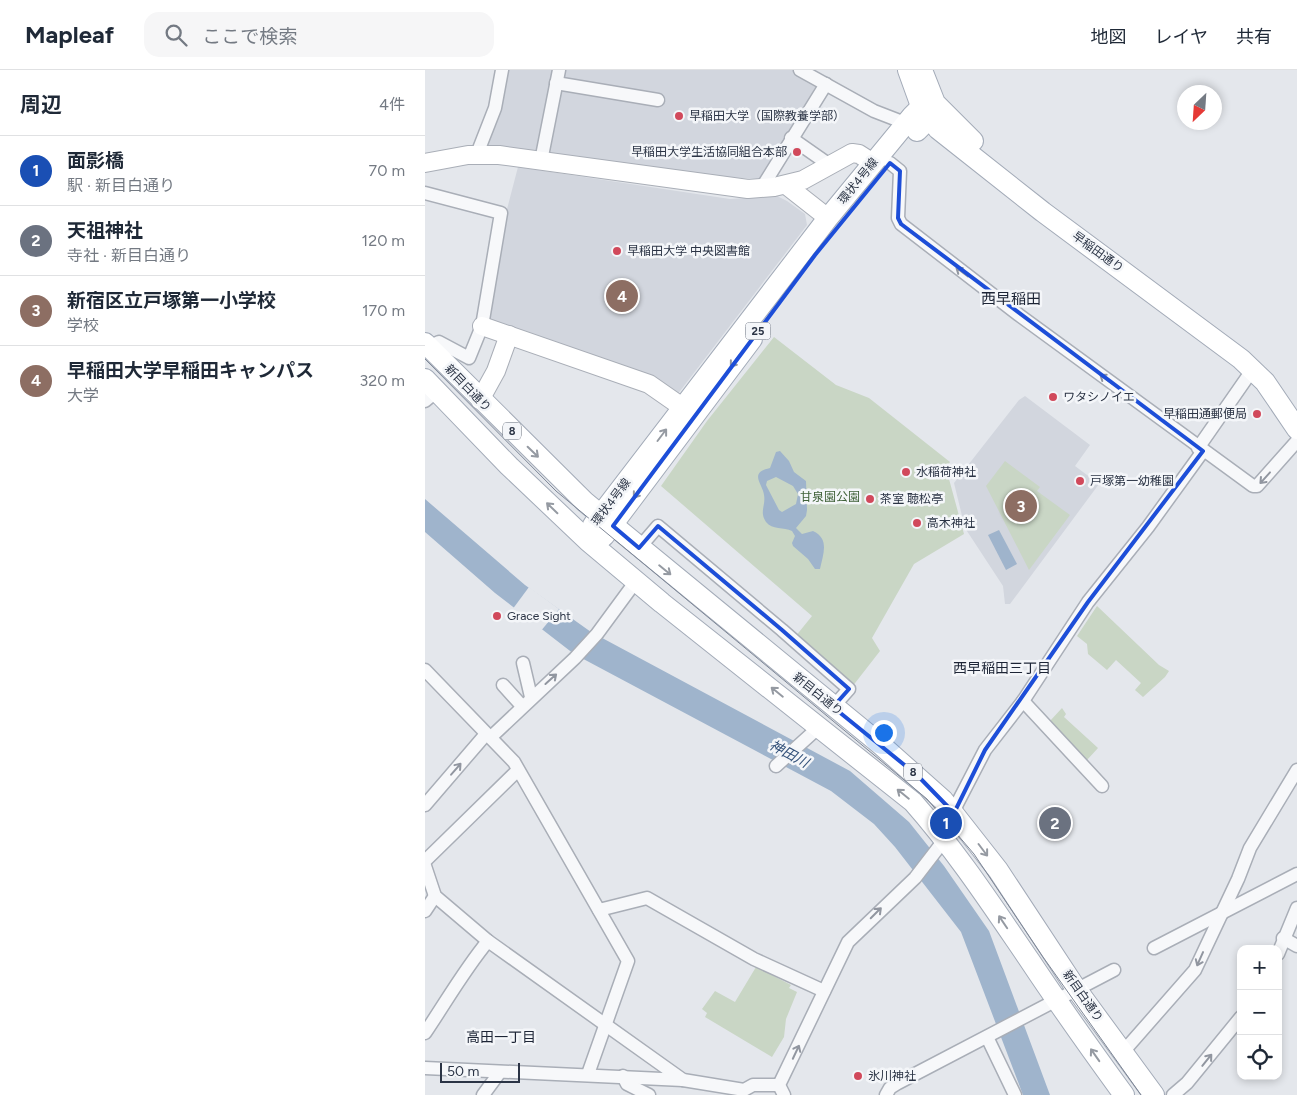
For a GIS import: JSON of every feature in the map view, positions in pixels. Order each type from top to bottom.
[{"type":"main road","name":"早稲田通り","points":[[908,70],[930,107],[1009,170],[1257,357],[1268,368],[1297,408]]},
{"type":"main road","name":"早稲田通り","points":[[923,70],[930,107],[938,129],[1043,212],[1253,370],[1273,393],[1297,429]]},
{"type":"main road","name":"環状4号線","points":[[588,541],[591,528],[607,521],[815,256],[881,163],[905,124],[930,107]]},
{"type":"main road","name":"環状4号線","points":[[607,521],[682,407],[828,218],[881,163],[930,107]]},
{"type":"main road","name":"新目白通り","points":[[427,345],[480,400],[607,521],[917,776],[954,813],[999,870],[1077,990],[1154,1095]]},
{"type":"main road","name":"新目白通り","points":[[429,390],[588,541],[913,802],[940,845],[1057,1001],[1124,1095]]},
{"type":"street","points":[[477,154],[495,108],[502,70]]},
{"type":"street","points":[[800,70],[874,111],[905,124]]},
{"type":"street","points":[[541,161],[558,76],[658,100]]},
{"type":"street","points":[[761,189],[826,84]]},
{"type":"street","points":[[791,138],[831,166]]},
{"type":"street","points":[[425,163],[477,154],[499,155],[735,188],[761,189],[786,185],[809,178],[852,153],[863,156],[900,171],[898,218],[901,224],[1200,450],[1253,486],[1257,486],[1297,441]]},
{"type":"street","points":[[786,185],[828,218]]},
{"type":"street","points":[[425,193],[501,213],[482,326],[469,358],[439,342],[427,345]]},
{"type":"street","points":[[482,326],[649,384],[682,407]]},
{"type":"street","points":[[480,400],[496,371],[509,335]]},
{"type":"street","points":[[425,1068],[588,1074],[683,1080],[742,1093],[753,1085],[781,1090],[824,991],[848,942],[915,877],[940,845],[985,750],[1023,701],[1088,602],[1148,527],[1253,370]]},
{"type":"street","points":[[639,548],[658,526],[849,689],[833,707]]},
{"type":"street","points":[[425,805],[489,736],[575,658],[597,634],[636,581]]},
{"type":"street","points":[[523,663],[527,702]]},
{"type":"street","points":[[427,677],[514,762],[628,961],[588,1074]]},
{"type":"street","points":[[503,685],[527,702]]},
{"type":"street","points":[[1023,701],[1102,786]]},
{"type":"street","points":[[776,765],[819,727]]},
{"type":"street","points":[[425,861],[518,770]]},
{"type":"street","points":[[1123,1052],[1195,970],[1238,879],[1250,848],[1297,770]]},
{"type":"street","points":[[425,866],[435,896],[488,941],[605,1022],[683,1080]]},
{"type":"street","points":[[1154,948],[1297,874]]},
{"type":"street","points":[[425,911],[435,896]]},
{"type":"street","points":[[599,910],[647,898],[754,959],[824,991]]},
{"type":"street","points":[[1281,945],[1297,908]]},
{"type":"street","points":[[1283,938],[1297,946]]},
{"type":"street","points":[[425,1033],[456,988],[470,963],[488,941]]},
{"type":"street","points":[[886,1095],[890,1088],[898,1083],[1024,1019],[1114,970]]},
{"type":"street","points":[[1173,1095],[1187,1083],[1237,1023]]},
{"type":"street","points":[[992,1035],[1015,1095]]},
{"type":"street","points":[[483,1095],[500,1072]]},
{"type":"street","points":[[623,1076],[627,1084],[649,1095]]},
{"type":"highlighted area","points":[[890,163],[900,171],[898,218],[901,224],[1203,451],[1088,602],[985,750],[954,813],[918,776],[833,707],[849,689],[782,630],[658,526],[639,548],[613,526],[815,255]]},
{"type":"shaded area","points":[[505,70],[792,70],[817,84],[764,179],[700,176],[543,152],[485,146]]},
{"type":"shaded area","points":[[518,167],[730,199],[777,196],[805,214],[807,225],[677,395],[487,323],[506,213]]},
{"type":"shaded area","points":[[1025,396],[1090,445],[1075,466],[1099,484],[1010,604],[1005,604],[1003,586],[965,528],[954,483],[1019,400]]},
{"type":"green space","name":"甘泉園公園","points":[[774,337],[836,385],[869,398],[950,462],[946,468],[964,534],[914,564],[872,638],[880,651],[852,687],[795,637],[812,616],[661,486],[707,421]]},
{"type":"green space","points":[[1005,461],[1040,487],[1037,491],[1070,515],[1029,570],[986,486]]},
{"type":"green space","points":[[1097,606],[1159,665],[1169,671],[1143,697],[1135,690],[1141,683],[1116,660],[1107,670],[1088,654],[1087,644],[1077,636]]},
{"type":"green space","points":[[1062,708],[1066,714],[1064,717],[1098,748],[1087,760],[1050,721]]},
{"type":"green space","points":[[756,967],[791,985],[789,988],[797,992],[786,1019],[784,1037],[772,1057],[705,1017],[707,1013],[702,1009],[715,991],[735,1002]]},
{"type":"water","points":[[780,451],[789,461],[794,472],[806,481],[806,516],[796,528],[802,534],[813,531],[822,538],[824,552],[820,569],[815,569],[808,559],[793,546],[792,543],[795,536],[792,531],[771,526],[764,518],[764,495],[758,476],[763,470],[770,468],[776,452]],"holes":[[[776,477],[793,486],[798,494],[796,504],[782,512],[779,510],[766,485],[767,481]]]},
{"type":"water","name":"神田川","points":[[425,499],[525,585],[591,632],[850,771],[909,822],[944,866],[989,931],[1050,1095],[1023,1095],[961,932],[895,847],[874,824],[831,791],[574,654],[495,593],[425,532]]},
{"type":"water","points":[[999,530],[1017,564],[1006,570],[988,535]]},
{"type":"pier","points":[[529,587],[559,609],[540,632],[512,610]]},
{"type":"tram line","points":[[425,359],[556,491],[927,799],[974,854],[1043,957],[1141,1095]]},
{"type":"place","name":"早稲田大学（国際教養学部）","points":[[679,116]]},
{"type":"place","name":"早稲田大学生活協同組合本部","points":[[797,152]]},
{"type":"place","name":"早稲田大学 中央図書館","points":[[617,251]]},
{"type":"place","name":"早稲田大学早稲田キャンパス","points":[[622,296]]},
{"type":"place","name":"ワタシノイエ","points":[[1053,397]]},
{"type":"place","name":"早稲田通郵便局","points":[[1257,414]]},
{"type":"place","name":"水稲荷神社","points":[[906,472]]},
{"type":"place","name":"戸塚第一幼稚園","points":[[1080,481]]},
{"type":"place","name":"茶室 聴松亭","points":[[870,499]]},
{"type":"place","name":"新宿区立戸塚第一小学校","points":[[1021,506]]},
{"type":"place","name":"高木神社","points":[[917,523]]},
{"type":"place","name":"Grace Sight","points":[[497,616]]},
{"type":"place","name":"面影橋","points":[[946,823]]},
{"type":"place","name":"天祖神社","points":[[1055,823]]},
{"type":"place","name":"氷川神社","points":[[858,1076]]},
{"type":"district","name":"西早稲田","points":[[1011,299]]},
{"type":"district","name":"西早稲田三丁目","points":[[1002,668]]},
{"type":"district","name":"高田一丁目","points":[[501,1037]]}]
